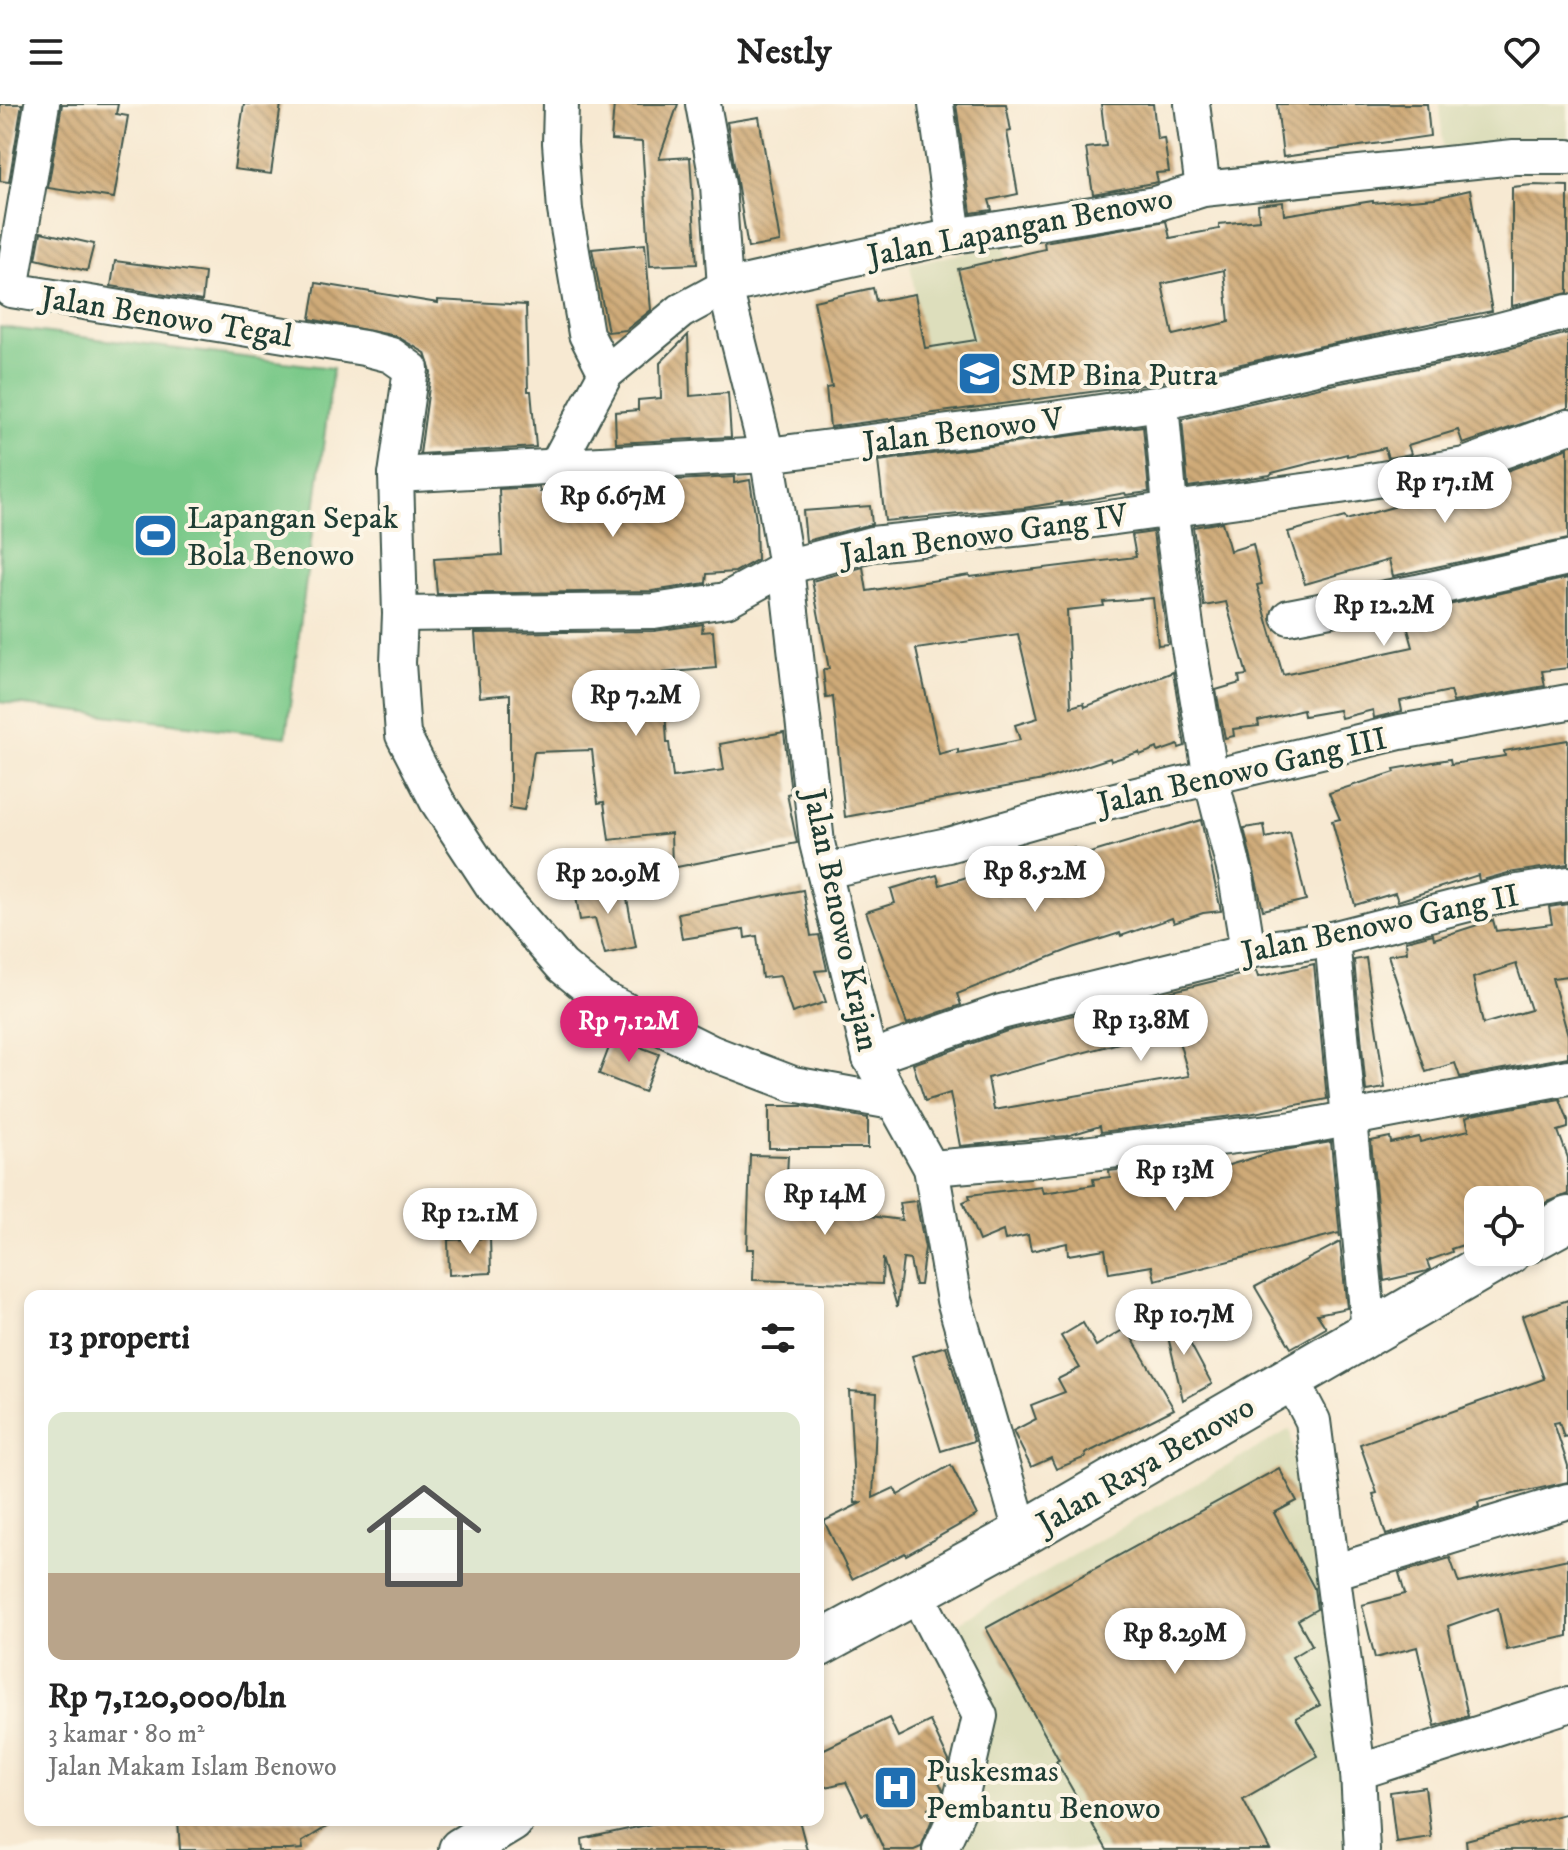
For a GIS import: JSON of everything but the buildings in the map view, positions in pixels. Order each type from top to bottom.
[{"type":"main road","points":[[1544,1232],[1568,1219]]},
{"type":"main road","name":"Jalan Raya Benowo","points":[[824,1642],[1022,1534],[1484,1266]]},
{"type":"main road","points":[[461,1850],[501,1826]]},
{"type":"street","name":"Jalan Benowo Tegal","points":[[42,104],[11,290],[391,355],[411,369],[396,475]]},
{"type":"street","points":[[561,104],[560,143],[568,226],[586,334],[606,373]]},
{"type":"street","name":"Jalan Benowo Krajan","points":[[703,104],[718,185],[725,287],[767,455],[786,567],[817,843],[870,1058],[931,1168],[954,1300],[1022,1534]]},
{"type":"street","points":[[936,104],[954,236]]},
{"type":"street","points":[[1192,104],[1203,189]]},
{"type":"street","name":"Jalan Lapangan Benowo","points":[[556,466],[606,373],[681,311],[725,287],[954,236],[1155,204],[1203,189],[1452,162],[1568,157]]},
{"type":"street","name":"Jalan Benowo V","points":[[396,475],[767,455],[1052,419],[1161,403],[1316,367],[1481,335],[1568,312]]},
{"type":"street","points":[[1161,403],[1170,508],[1188,641],[1211,778],[1236,876],[1248,951]]},
{"type":"street","name":"Jalan Benowo Gang IV","points":[[400,614],[654,611],[726,600],[786,567],[872,544],[1072,523],[1340,486],[1465,465],[1568,427]]},
{"type":"street","points":[[396,475],[400,614],[398,663],[403,735],[437,801],[492,885],[562,966],[601,998],[712,1053],[793,1084],[892,1102]]},
{"type":"street","points":[[1289,617],[1568,558]]},
{"type":"street","name":"Jalan Benowo Gang III","points":[[824,871],[948,845],[1061,813],[1400,732],[1526,712],[1568,702]]},
{"type":"street","name":"Jalan Benowo Gang II","points":[[870,1058],[1001,1012],[1248,951],[1332,939],[1511,893],[1568,884]]},
{"type":"street","points":[[1332,939],[1369,1331]]},
{"type":"street","points":[[931,1168],[1073,1156],[1294,1129],[1568,1077]]},
{"type":"street","points":[[1291,1379],[1313,1421],[1358,1772],[1362,1850]]},
{"type":"street","points":[[1333,1572],[1568,1501]]},
{"type":"street","points":[[916,1593],[980,1716],[959,1808],[940,1850]]},
{"type":"street","points":[[1358,1772],[1568,1705]]},
{"type":"shaded area","points":[[1440,104],[1568,104],[1568,145],[1443,147]]},
{"type":"shaded area","name":"SMP Bina Putra","points":[[1004,245],[1039,413],[937,425],[910,264]]},
{"type":"shaded area","points":[[1290,1429],[1303,1509],[1336,1656],[1346,1850],[958,1850],[986,1710],[959,1622]]},
{"type":"green space","name":"Lapangan Sepak Bola Benowo","points":[[0,327],[333,368],[286,737],[0,702]]},
{"type":"place","name":"SMP Bina Putra","points":[[980,374]]},
{"type":"place","name":"Lapangan Sepak Bola Benowo","points":[[156,535]]},
{"type":"place","name":"Puskesmas Pembantu Benowo","points":[[895,1788]]}]
